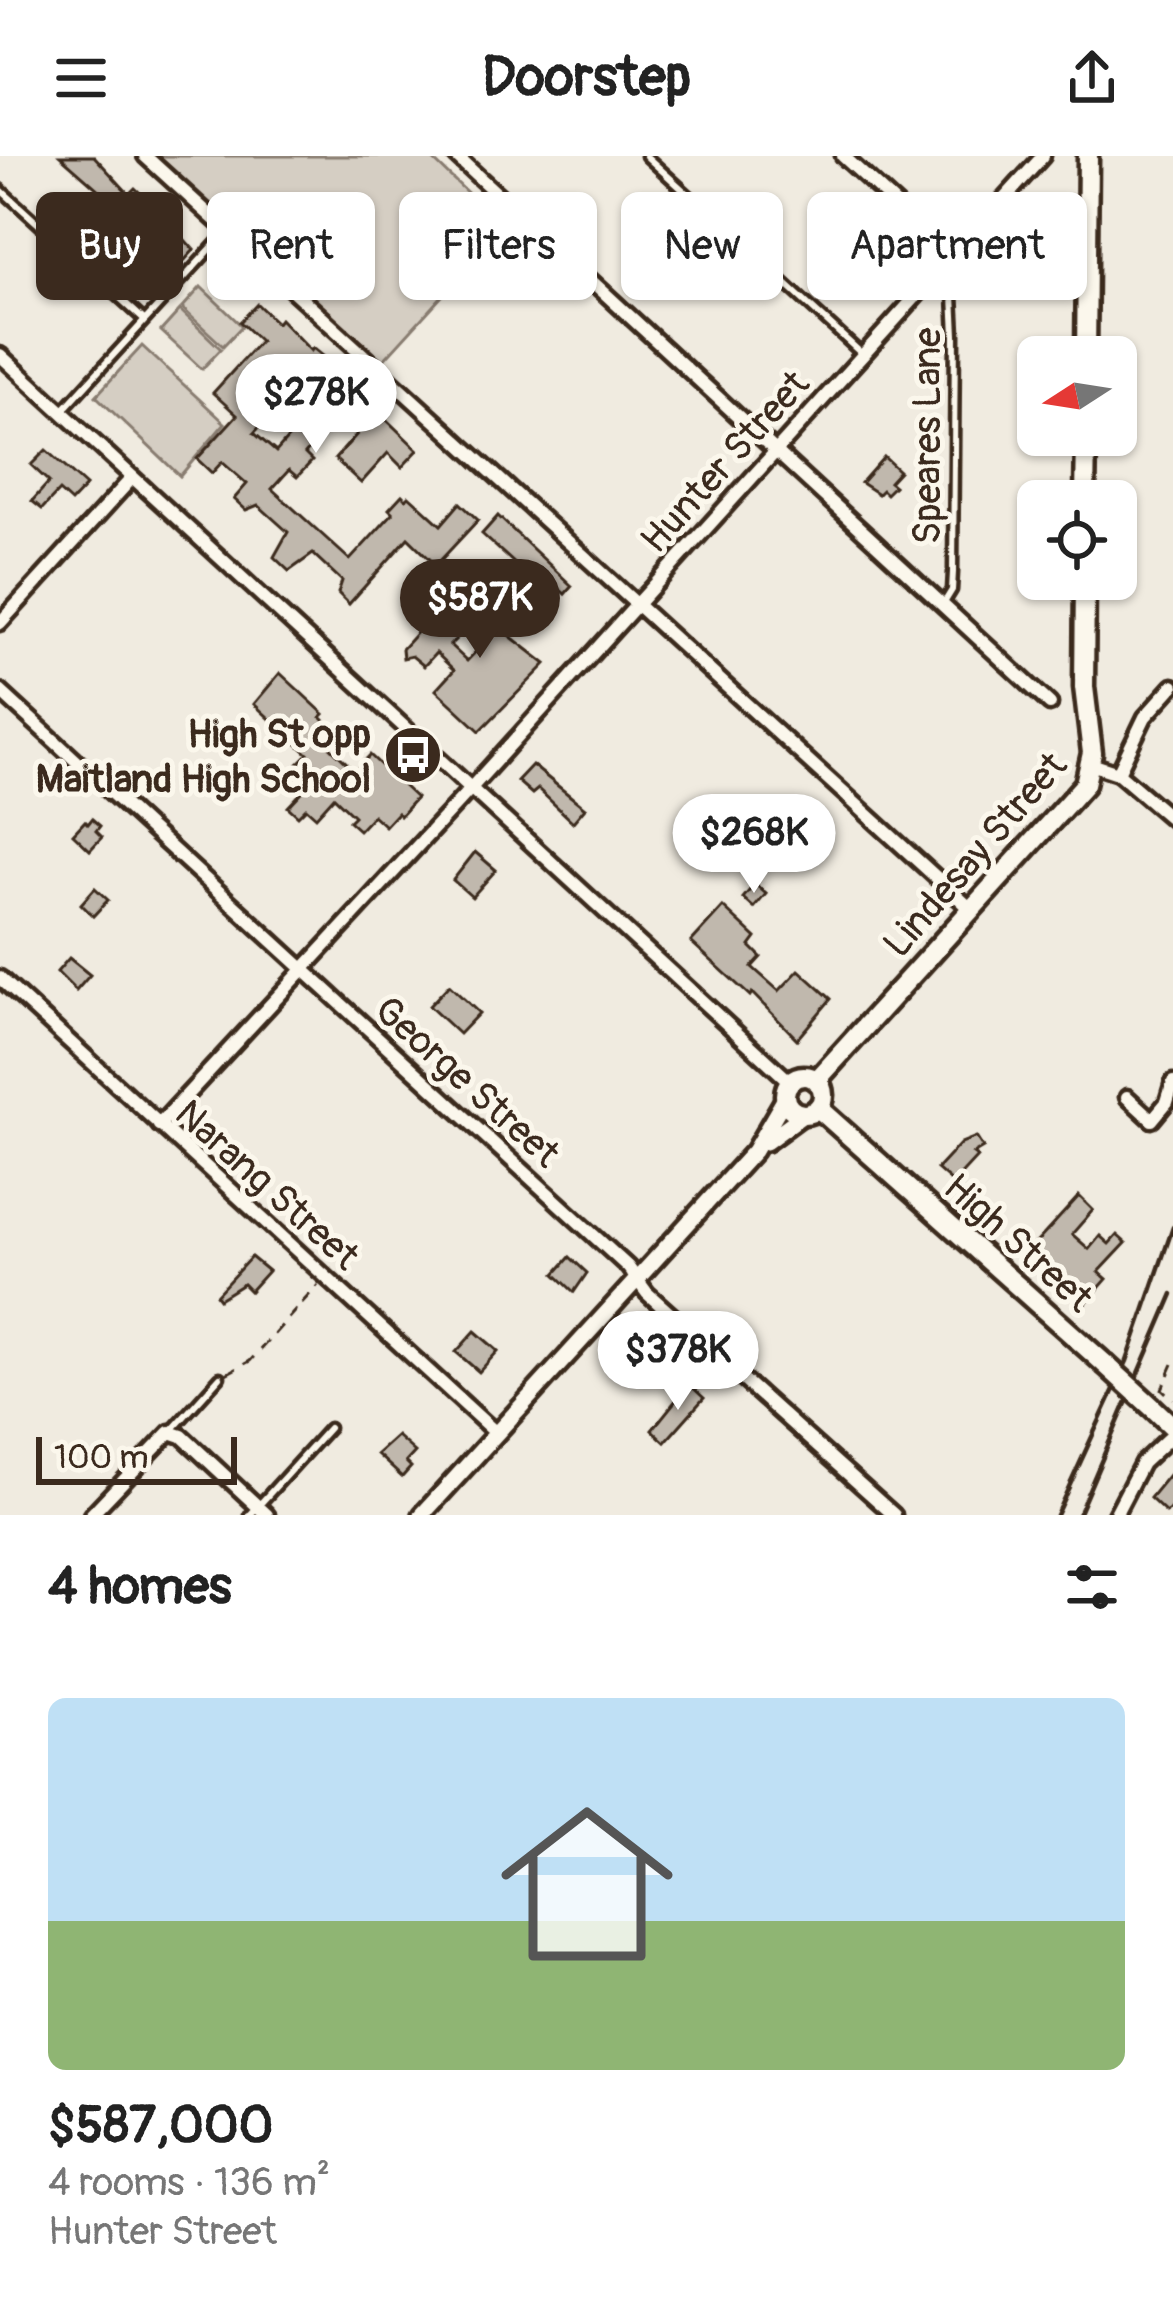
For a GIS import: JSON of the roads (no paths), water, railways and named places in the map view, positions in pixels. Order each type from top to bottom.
[{"type":"main road","points":[[1086,336],[1088,156]]},
{"type":"main road","points":[[1085,600],[1084,687],[1091,764]]},
{"type":"main road","name":"Lindesay Street","points":[[816,1081],[1075,797],[1091,764]]},
{"type":"main road","points":[[803,1076],[816,1081],[823,1091],[811,1111],[792,1110],[788,1090],[803,1076]]},
{"type":"main road","name":"High Street","points":[[811,1111],[1105,1364],[1173,1430]]},
{"type":"street","points":[[145,156],[207,213]]},
{"type":"street","points":[[456,156],[1050,704]]},
{"type":"street","points":[[843,156],[882,192]]},
{"type":"street","name":"Hunter Street","points":[[1009,192],[1041,157]]},
{"type":"street","points":[[303,300],[972,910]]},
{"type":"street","name":"Hunter Street","points":[[158,1126],[472,787],[911,300]]},
{"type":"street","points":[[0,356],[472,787],[788,1090],[754,1151]]},
{"type":"street","points":[[0,623],[132,478]]},
{"type":"street","name":"Lindesay Street","points":[[1091,764],[1118,773],[1145,717],[1173,686]]},
{"type":"street","name":"George Street","points":[[0,691],[628,1267],[647,1293],[894,1515]]},
{"type":"street","points":[[1118,773],[1173,820]]},
{"type":"street","name":"Narang Street","points":[[0,978],[496,1433]]},
{"type":"street","points":[[1127,1097],[1152,1120],[1167,1102],[1173,1082]]},
{"type":"street","points":[[422,1515],[754,1151],[811,1111]]},
{"type":"street","points":[[1115,1515],[1142,1463],[1173,1430]]},
{"type":"street","points":[[92,1515],[170,1432],[182,1436],[258,1512]]},
{"type":"lane","points":[[646,156],[862,353]]},
{"type":"lane","points":[[0,189],[144,320]]},
{"type":"lane","points":[[62,411],[207,252]]},
{"type":"lane","name":"Speares Lane","points":[[944,603],[952,590],[953,572],[951,300]]},
{"type":"lane","points":[[170,1432],[220,1377]]},
{"type":"lane","points":[[258,1512],[329,1428]]},
{"type":"railway","points":[[1056,1515],[1127,1361],[1173,1227]]},
{"type":"railway","points":[[1078,1515],[1173,1294]]},
{"type":"place","name":"High St opp Maitland High School","points":[[413,755]]}]
